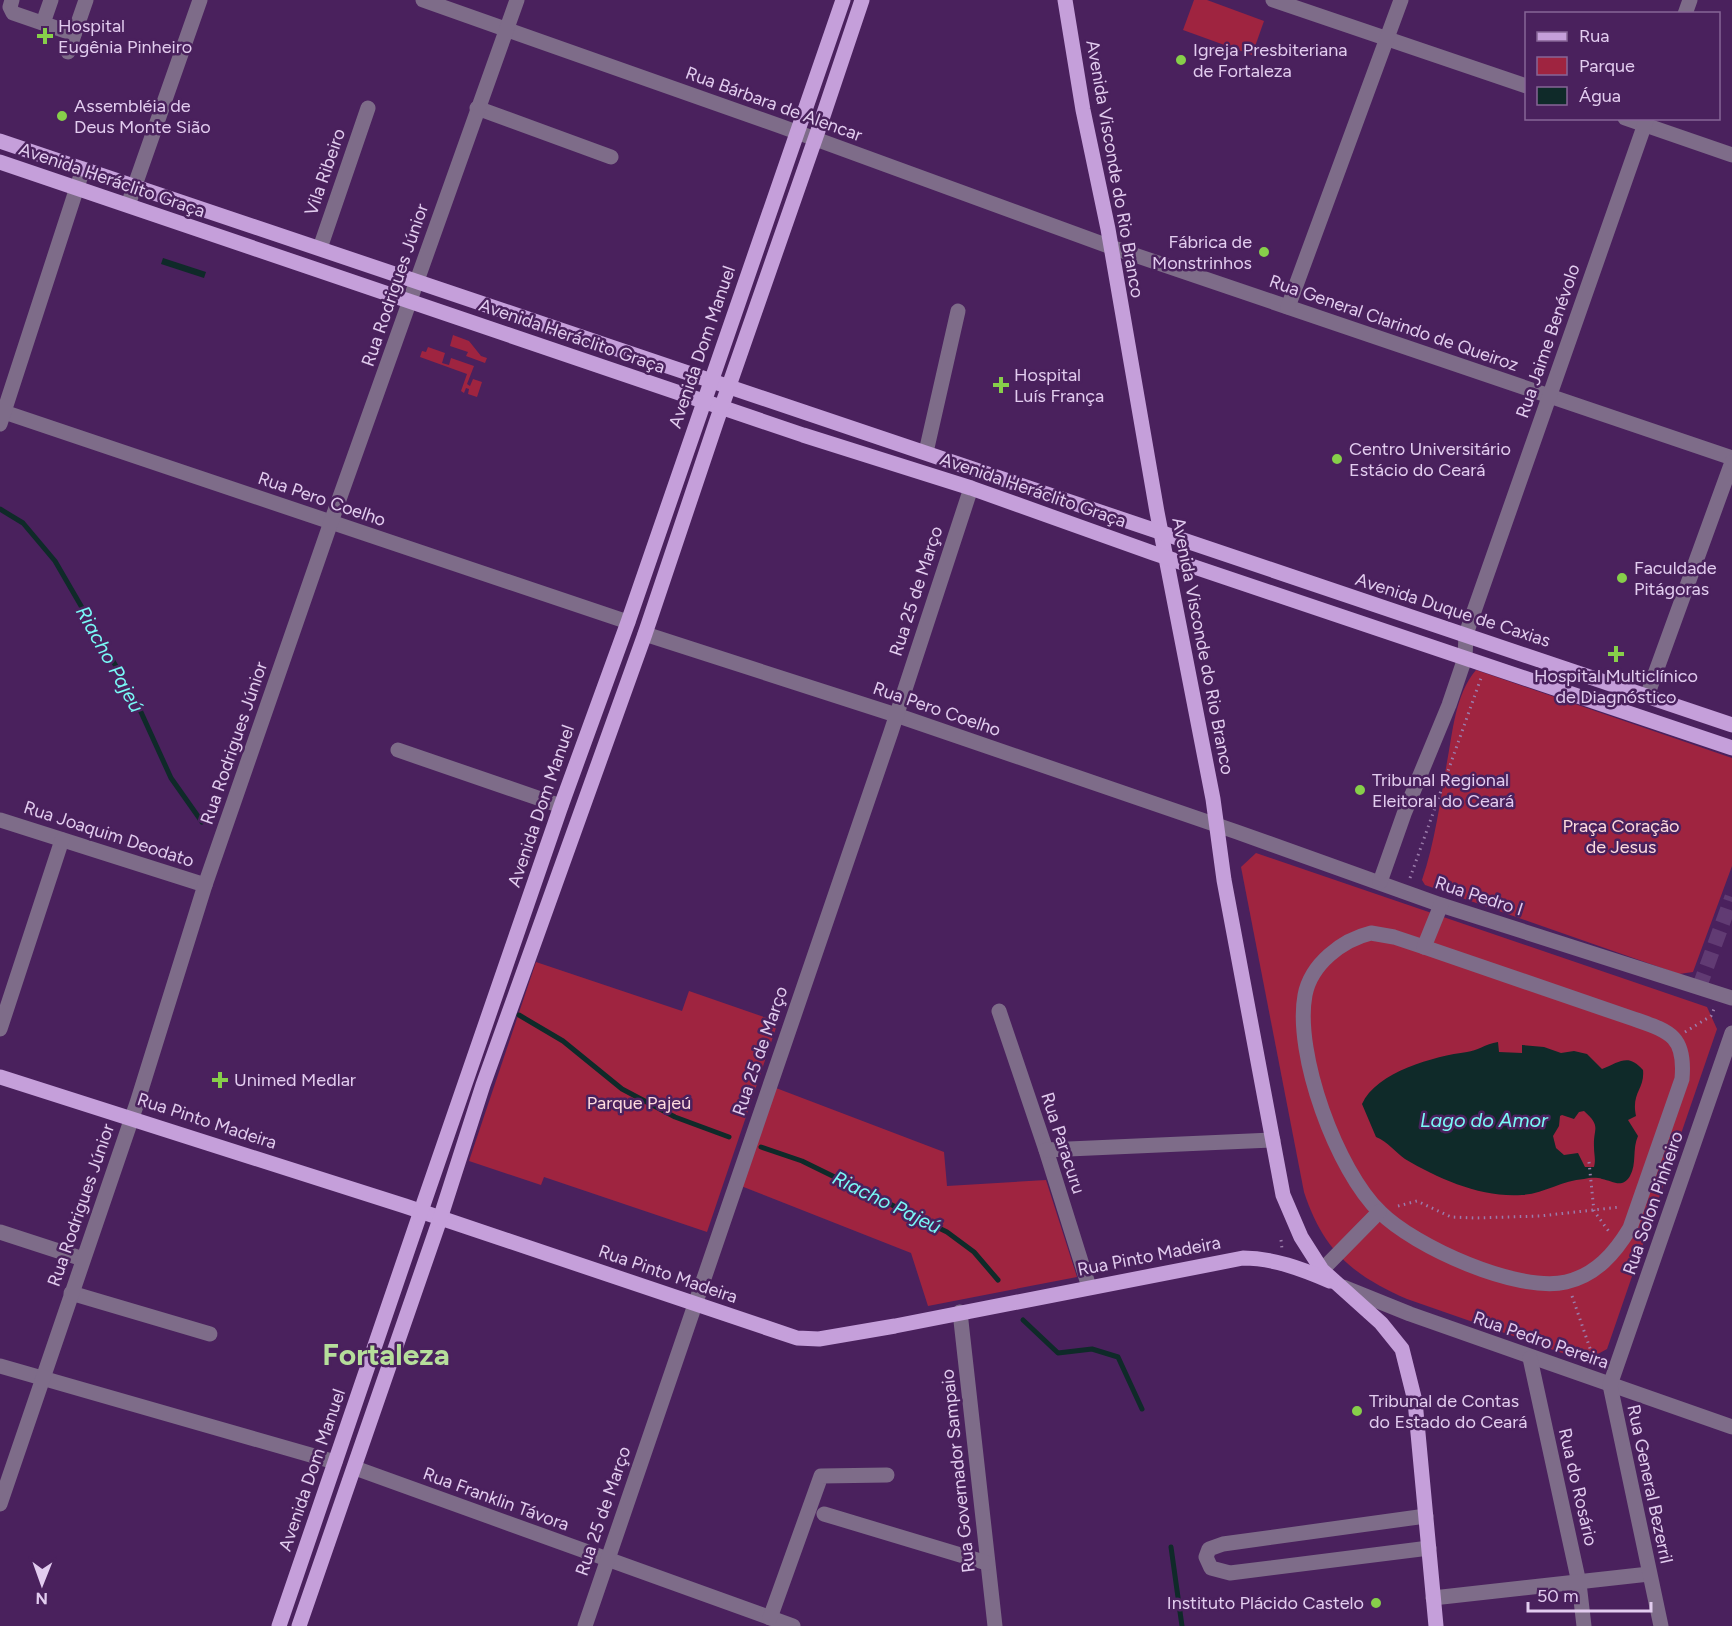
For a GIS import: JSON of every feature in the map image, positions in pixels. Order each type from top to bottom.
[{"type":"main road","name":"Avenida Dom Manuel","points":[[279,1626],[561,806],[628,622],[843,0]]},
{"type":"main road","name":"Avenida Dom Manuel","points":[[299,1626],[355,1468],[483,1085],[645,634],[862,0]]},
{"type":"main road","name":"Avenida Visconde do Rio Branco","points":[[1065,0],[1083,110],[1111,247],[1226,891],[1283,1195],[1292,1220],[1322,1270],[1390,1332],[1402,1349],[1415,1401],[1436,1626]]},
{"type":"main road","name":"Avenida Heráclito Graça","points":[[0,141],[1161,531]]},
{"type":"main road","name":"Avenida Heráclito Graça","points":[[0,162],[803,435],[971,488],[1167,557]]},
{"type":"main road","name":"Avenida Duque de Caxias","points":[[1161,531],[1340,594],[1466,634],[1732,725]]},
{"type":"main road","points":[[1167,557],[1732,748]]},
{"type":"main road","name":"Rua Pinto Madeira","points":[[0,1077],[421,1211],[796,1338],[808,1340],[1243,1258],[1279,1262],[1338,1285]]},
{"type":"street","points":[[12,0],[10,7],[13,13],[74,34]]},
{"type":"street","points":[[43,24],[51,0]]},
{"type":"street","points":[[68,52],[86,0]]},
{"type":"street","points":[[128,205],[200,0]]},
{"type":"street","name":"Rua Bárbara de Alencar","points":[[423,0],[816,139],[1111,247]]},
{"type":"street","name":"Rua Rodrigues Júnior","points":[[0,1504],[132,1118],[205,885],[331,522],[517,0]]},
{"type":"street","points":[[1274,0],[1525,85]]},
{"type":"street","points":[[1288,307],[1401,0]]},
{"type":"street","name":"Vila Ribeiro","points":[[320,248],[368,108]]},
{"type":"street","points":[[477,108],[611,157]]},
{"type":"street","points":[[1646,122],[1732,155]]},
{"type":"street","name":"Rua Jaime Benévolo","points":[[1380,882],[1404,814],[1449,705],[1465,658],[1466,634],[1646,122]]},
{"type":"street","points":[[2,418],[83,169]]},
{"type":"street","name":"Rua General Clarindo de Queiroz","points":[[1111,247],[1732,460]]},
{"type":"street","points":[[926,452],[958,311]]},
{"type":"street","name":"Rua Pero Coelho","points":[[2,418],[331,522],[628,622]]},
{"type":"street","points":[[1647,696],[1732,460]]},
{"type":"street","name":"Rua 25 de Março","points":[[585,1626],[896,715],[971,488]]},
{"type":"street","name":"Rua Pero Coelho","points":[[645,634],[896,715],[1216,825]]},
{"type":"street","points":[[398,750],[561,806]]},
{"type":"street","name":"Rua Joaquim Deodato","points":[[0,820],[205,885]]},
{"type":"street","name":"Rua Pedro I","points":[[1216,825],[1441,905],[1732,998]]},
{"type":"street","points":[[0,1029],[62,840]]},
{"type":"street","points":[[1424,947],[1441,905]]},
{"type":"street","points":[[1371,933],[1383,934],[1424,947],[1662,1028],[1675,1038],[1682,1060],[1682,1079],[1630,1228],[1619,1246],[1600,1265],[1580,1277],[1552,1284],[1524,1281],[1462,1262],[1428,1246],[1379,1212],[1349,1171],[1328,1126],[1304,1043],[1303,1010],[1310,978],[1327,958],[1348,941],[1371,933]]},
{"type":"street","name":"Rua Paracuru","points":[[999,1011],[1089,1287]]},
{"type":"street","name":"Rua Solon Pinheiro","points":[[1610,1385],[1732,1033]]},
{"type":"street","points":[[1046,1150],[1273,1140]]},
{"type":"street","points":[[1322,1270],[1379,1212]]},
{"type":"street","points":[[0,1232],[83,1259]]},
{"type":"street","name":"Rua Pedro Pereira","points":[[1338,1285],[1530,1358],[1732,1427]]},
{"type":"street","points":[[71,1293],[210,1334]]},
{"type":"street","name":"Rua Governador Sampaio","points":[[960,1312],[995,1626]]},
{"type":"street","name":"Rua do Rosário","points":[[1530,1358],[1580,1583],[1584,1626]]},
{"type":"street","points":[[0,1366],[334,1462]]},
{"type":"street","name":"Rua General Bezerril","points":[[1610,1385],[1661,1626]]},
{"type":"street","name":"Rua Franklin Távora","points":[[355,1468],[794,1626]]},
{"type":"street","points":[[770,1618],[821,1476],[887,1475]]},
{"type":"street","points":[[824,1514],[987,1563]]},
{"type":"street","points":[[1426,1516],[1223,1544],[1209,1549],[1206,1557],[1211,1568],[1230,1573],[1429,1548]]},
{"type":"street","points":[[1433,1598],[1649,1574]]},
{"type":"path","points":[[1405,891],[1485,665]]},
{"type":"path","points":[[1675,1038],[1712,1016],[1715,1004]]},
{"type":"path","points":[[1589,1162],[1594,1211],[1619,1246]]},
{"type":"path","points":[[1379,1212],[1417,1201],[1451,1217],[1475,1218],[1540,1216],[1594,1211],[1616,1206],[1637,1209]]},
{"type":"path","points":[[1566,1282],[1594,1360]]},
{"type":"green space","points":[[1194,0],[1207,0],[1264,21],[1252,55],[1183,30]]},
{"type":"green space","points":[[453,335],[469,341],[481,356],[487,358],[485,363],[466,356],[468,352],[450,346]]},
{"type":"green space","points":[[428,347],[445,353],[442,363],[449,365],[451,358],[474,366],[467,384],[470,386],[473,379],[482,382],[477,397],[468,394],[469,389],[466,388],[464,393],[461,391],[467,374],[420,357],[422,351],[426,352]]},
{"type":"green space","name":"Praça Coração de Jesus","points":[[1476,670],[1732,758],[1732,866],[1693,972],[1679,974],[1425,885],[1422,880],[1434,837],[1456,714],[1463,691]]},
{"type":"green space","points":[[1256,853],[1707,1007],[1717,1029],[1607,1349],[1585,1361],[1407,1299],[1355,1270],[1330,1245],[1320,1230],[1304,1192],[1241,867]]},
{"type":"green space","name":"Parque Pajeú","points":[[536,962],[682,1011],[689,991],[778,1022],[707,1232],[544,1177],[541,1185],[469,1161]]},
{"type":"green space","points":[[776,1088],[944,1152],[947,1186],[1046,1180],[1077,1277],[928,1306],[911,1253],[741,1186]]},
{"type":"water","points":[[163,258],[206,272],[204,278],[161,264]]},
{"type":"water","name":"Lago do Amor","points":[[1498,1042],[1499,1052],[1522,1053],[1522,1045],[1544,1047],[1561,1053],[1574,1051],[1587,1054],[1602,1069],[1628,1060],[1643,1070],[1642,1082],[1635,1101],[1636,1116],[1628,1120],[1638,1136],[1633,1167],[1627,1180],[1617,1183],[1600,1178],[1590,1178],[1568,1182],[1530,1194],[1492,1193],[1446,1180],[1405,1159],[1376,1137],[1362,1104],[1369,1093],[1380,1083],[1423,1062],[1471,1051]],"holes":[[[1584,1111],[1595,1124],[1594,1167],[1585,1167],[1578,1153],[1564,1155],[1556,1148],[1553,1136],[1559,1126],[1560,1116],[1574,1119],[1579,1112]]]},
{"type":"waterway","name":"Riacho Pajeú","points":[[0,509],[23,523],[55,561],[135,699],[171,778],[202,822]]},
{"type":"waterway","name":"Riacho Pajeú","points":[[519,1015],[563,1041],[622,1089],[675,1117],[729,1137]]},
{"type":"waterway","name":"Riacho Pajeú","points":[[761,1147],[802,1161],[947,1232],[974,1252],[998,1280]]},
{"type":"waterway","name":"Riacho Pajeú","points":[[1023,1320],[1058,1353],[1092,1349],[1118,1357],[1142,1409]]},
{"type":"waterway","name":"Riacho Pajeú","points":[[1171,1547],[1182,1626]]},
{"type":"tunnel","points":[[1699,988],[1732,897]]},
{"type":"place","name":"Hospital Eugênia Pinheiro","points":[[45,36]]},
{"type":"place","name":"Igreja Presbiteriana de Fortaleza","points":[[1181,60]]},
{"type":"place","name":"Assembléia de Deus Monte Sião","points":[[62,116]]},
{"type":"place","name":"Fábrica de Monstrinhos","points":[[1264,252]]},
{"type":"place","name":"Hospital Luís França","points":[[1001,385]]},
{"type":"place","name":"Centro Universitário Estácio do Ceará","points":[[1337,459]]},
{"type":"place","name":"Faculdade Pitágoras","points":[[1622,578]]},
{"type":"place","name":"Hospital Multiclínico de Diagnóstico","points":[[1616,654]]},
{"type":"place","name":"Tribunal Regional Eleitoral do Ceará","points":[[1360,790]]},
{"type":"place","name":"Unimed Medlar","points":[[220,1080]]},
{"type":"place","name":"Tribunal de Contas do Estado do Ceará","points":[[1357,1411]]},
{"type":"place","name":"Instituto Plácido Castelo","points":[[1376,1603]]},
{"type":"district","name":"Fortaleza","points":[[386,1354]]}]
